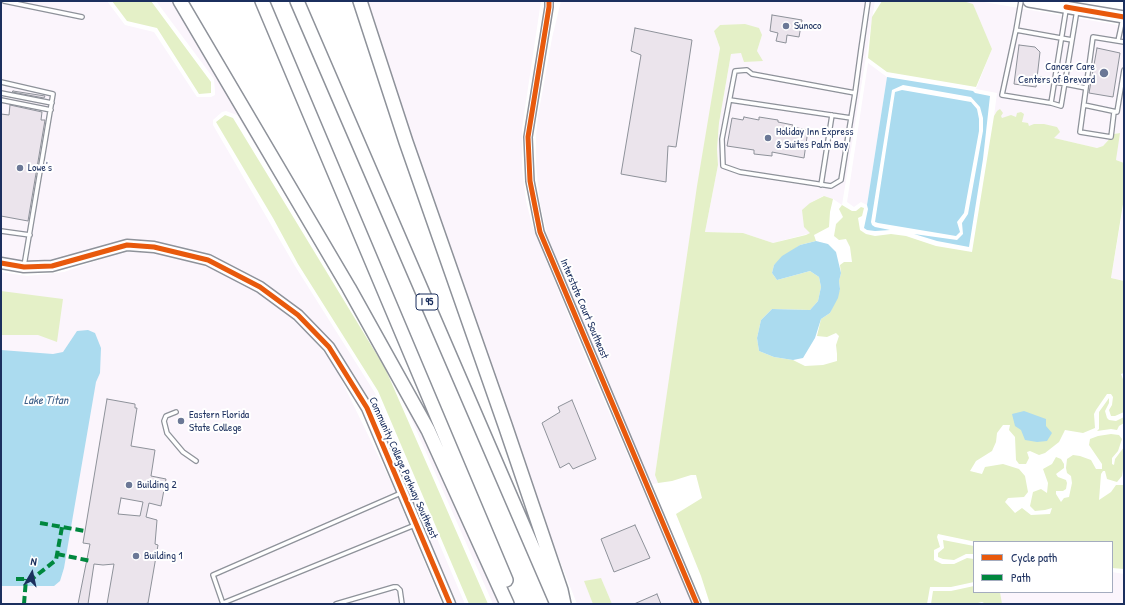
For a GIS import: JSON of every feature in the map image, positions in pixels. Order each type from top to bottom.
[{"type":"highway","points":[[180,1],[349,288],[428,430],[507,604]]},
{"type":"highway","points":[[262,1],[516,604]]},
{"type":"highway","name":"I 95","points":[[297,1],[557,604]]},
{"type":"highway","points":[[360,1],[406,142],[561,590],[564,604]]},
{"type":"main road","points":[[1031,1],[1124,17]]},
{"type":"street","name":"Interstate Court Southeast","points":[[550,3],[528,137],[530,181],[540,232],[697,604]]},
{"type":"street","name":"Community College Parkway Southeast","points":[[1,263],[24,267],[52,266],[127,245],[154,247],[208,260],[260,287],[298,315],[329,347],[367,408],[450,604]]},
{"type":"lane","points":[[4,1],[82,17]]},
{"type":"lane","points":[[855,93],[752,74],[746,70],[736,71],[722,139],[723,166],[740,172],[821,185],[831,186],[841,180],[855,93],[868,1]]},
{"type":"lane","points":[[1021,1],[1002,95],[1061,106],[1072,40],[1072,8]]},
{"type":"lane","points":[[1051,103],[1062,38],[1072,8]]},
{"type":"lane","points":[[1118,41],[1124,17]]},
{"type":"lane","points":[[1016,30],[1072,40]]},
{"type":"lane","points":[[1124,42],[1093,37],[1080,132],[1111,137],[1114,112],[1117,112],[1124,70]]},
{"type":"lane","points":[[1040,79],[1086,88]]},
{"type":"lane","points":[[1,82],[53,94],[24,267]]},
{"type":"lane","points":[[1,93],[52,103]]},
{"type":"lane","points":[[1,100],[51,110]]},
{"type":"lane","points":[[730,100],[851,118]]},
{"type":"lane","points":[[1084,105],[1114,112]]},
{"type":"lane","points":[[821,185],[832,115]]},
{"type":"lane","points":[[1,231],[30,235]]},
{"type":"lane","points":[[176,412],[166,416],[164,421],[167,433],[183,452],[196,461]]},
{"type":"lane","points":[[403,492],[213,575],[223,603],[417,525]]},
{"type":"lane","points":[[336,604],[397,587],[400,590],[402,604]]},
{"type":"shaded area","points":[[1,1],[107,1],[125,25],[154,32],[197,97],[211,97],[215,95],[214,79],[156,1],[174,1],[365,328],[237,115],[226,111],[222,112],[213,120],[213,125],[295,266],[375,393],[465,604],[456,604],[372,405],[332,343],[301,311],[263,282],[209,255],[155,242],[128,240],[105,245],[51,261],[25,261],[1,258]]},
{"type":"shaded area","points":[[365,1],[541,1],[522,128],[522,168],[526,201],[533,228],[587,361],[692,604],[577,604],[507,419]]},
{"type":"shaded area","points":[[561,1],[875,1],[842,205],[833,199],[823,196],[810,203],[811,233],[773,243],[743,233],[705,232],[718,165],[717,149],[719,123],[731,54],[757,51],[762,35],[720,25],[714,31],[720,48],[655,475],[658,483],[653,484],[566,283],[548,237],[540,203],[536,165],[538,116],[552,38]]},
{"type":"shaded area","points":[[963,1],[978,1],[1124,26],[1124,163],[1116,160],[1119,133],[1114,134],[1103,146],[1097,148],[1053,138],[1029,126],[1016,117],[1001,119],[1001,116],[997,111],[994,116],[997,93],[976,89],[992,49],[983,30]]},
{"type":"shaded area","points":[[868,63],[887,77],[867,205],[861,202],[854,207],[847,202]]},
{"type":"shaded area","points":[[1124,202],[1124,281],[1111,278]]},
{"type":"shaded area","name":"Eastern Florida State College","points":[[121,252],[150,252],[206,266],[253,289],[291,315],[332,361],[390,480],[442,604],[1,604],[1,272],[27,276],[64,272]]},
{"type":"shaded area","points":[[394,380],[424,433],[502,604],[493,604]]},
{"type":"shaded area","points":[[1113,572],[1124,574],[1124,604],[1001,603],[1000,593],[1113,593]]},
{"type":"green space","points":[[112,1],[151,1],[211,82],[211,93],[199,94],[157,28],[127,21]]},
{"type":"green space","points":[[882,1],[963,1],[973,4],[992,49],[976,87],[887,72],[868,58],[872,17]]},
{"type":"green space","points":[[745,24],[759,28],[762,35],[757,51],[763,61],[744,62],[741,53],[731,54],[719,123],[717,149],[718,165],[705,232],[743,233],[773,243],[806,235],[810,233],[804,227],[802,210],[810,203],[824,196],[833,199],[829,227],[814,235],[816,241],[800,245],[774,265],[772,273],[777,280],[810,271],[819,277],[821,287],[818,301],[810,310],[772,309],[761,320],[757,338],[759,351],[774,357],[793,360],[805,366],[823,365],[837,361],[836,345],[839,336],[836,333],[827,337],[817,336],[821,319],[830,313],[840,289],[840,265],[844,262],[852,262],[850,247],[846,239],[839,240],[834,236],[836,224],[843,217],[839,209],[842,205],[852,211],[856,211],[861,207],[864,208],[862,216],[858,218],[860,230],[866,234],[875,236],[891,234],[906,236],[936,246],[972,252],[994,116],[997,111],[1000,109],[1003,113],[1001,116],[1002,118],[1011,115],[1016,117],[1017,113],[1021,112],[1024,114],[1022,122],[1028,123],[1029,126],[1034,124],[1044,124],[1057,127],[1060,132],[1054,138],[1097,148],[1103,146],[1114,134],[1120,133],[1116,160],[1124,163],[1124,198],[1111,278],[1124,281],[1124,373],[1121,374],[1124,382],[1124,412],[1111,416],[1109,410],[1112,405],[1113,397],[1111,394],[1107,394],[1094,414],[1095,428],[1083,433],[1065,430],[1059,442],[1045,453],[1039,455],[1030,451],[1027,452],[1029,458],[1026,464],[1019,464],[1016,460],[1015,437],[1009,430],[1010,425],[1003,425],[997,433],[996,442],[992,451],[976,461],[970,471],[982,474],[985,467],[1003,464],[1019,469],[1025,476],[1028,492],[1024,497],[1008,498],[1005,502],[1015,513],[1022,508],[1031,515],[1050,514],[1052,508],[1035,511],[1030,506],[1033,492],[1041,489],[1047,493],[1048,483],[1043,469],[1052,464],[1056,457],[1061,459],[1064,464],[1064,468],[1056,474],[1058,477],[1066,480],[1067,483],[1066,489],[1063,491],[1056,491],[1056,494],[1061,502],[1064,498],[1069,497],[1072,483],[1071,476],[1067,473],[1067,459],[1073,455],[1080,456],[1091,460],[1096,469],[1102,469],[1102,464],[1089,445],[1090,439],[1111,434],[1119,435],[1122,439],[1118,451],[1112,458],[1112,464],[1114,465],[1115,459],[1124,447],[1124,469],[1122,476],[1117,482],[1107,479],[1105,471],[1103,471],[1101,474],[1099,500],[1111,492],[1116,485],[1124,485],[1124,569],[1113,568],[1113,541],[973,541],[938,534],[937,537],[940,547],[934,550],[934,560],[942,564],[954,564],[967,558],[973,559],[973,582],[951,587],[930,587],[927,604],[710,604],[701,576],[676,514],[702,498],[696,475],[658,483],[655,475],[697,186],[720,48],[714,31],[720,25]]},
{"type":"green space","points":[[225,115],[233,118],[385,368],[488,604],[469,604],[378,391],[298,264],[273,218],[216,122]]},
{"type":"green space","points":[[1,291],[63,299],[57,342],[38,335],[1,335]]},
{"type":"green space","points":[[1109,398],[1109,403],[1105,411],[1107,418],[1109,420],[1116,421],[1124,417],[1124,423],[1119,426],[1117,430],[1111,429],[1097,431],[1099,429],[1099,412]]},
{"type":"green space","points":[[943,540],[973,546],[973,554],[966,554],[954,560],[943,559],[938,557],[938,553],[944,548]]},
{"type":"green space","points":[[601,578],[612,604],[593,604],[584,581]]},
{"type":"green space","points":[[973,586],[973,593],[1000,593],[1002,604],[986,604],[982,602],[974,604],[931,604],[933,591],[951,591]]},
{"type":"water","points":[[887,77],[973,91],[975,93],[990,96],[983,159],[969,247],[937,241],[914,234],[957,240],[963,234],[962,223],[968,214],[983,131],[983,118],[980,107],[971,97],[903,85],[892,90],[871,222],[875,227],[890,230],[875,231],[864,228]]},
{"type":"water","points":[[902,90],[971,102],[977,109],[979,131],[964,213],[957,222],[960,232],[956,236],[875,222],[895,92]]},
{"type":"water","points":[[816,241],[828,244],[836,252],[841,273],[838,298],[830,313],[821,319],[815,338],[803,358],[793,360],[774,357],[759,351],[757,338],[761,320],[772,309],[810,310],[818,301],[821,287],[819,277],[810,271],[777,280],[772,273],[774,265],[782,256],[800,245]]},
{"type":"water","name":"Lake Titan","points":[[88,330],[95,333],[101,348],[100,373],[96,382],[64,568],[60,581],[54,586],[1,586],[1,350],[53,354],[63,352],[77,331]]},
{"type":"water","points":[[1024,411],[1046,419],[1046,426],[1052,433],[1047,441],[1037,442],[1025,440],[1021,430],[1015,426],[1012,414]]},
{"type":"building","name":"Sunoco","points":[[772,15],[802,20],[799,37],[787,35],[786,43],[776,41],[778,33],[770,31]]},
{"type":"building","points":[[635,28],[692,40],[676,147],[668,146],[666,182],[621,174],[641,55],[631,51]]},
{"type":"building","points":[[1019,45],[1035,47],[1040,52],[1036,87],[1014,84]]},
{"type":"building","points":[[1097,48],[1120,53],[1113,97],[1089,93]]},
{"type":"building","points":[[12,92],[45,96],[44,98]]},
{"type":"building","name":"Lowe's","points":[[10,105],[42,112],[41,120],[45,120],[28,221],[1,216],[1,114],[9,115]]},
{"type":"building","name":"Holiday Inn Express & Suites Palm Bay","points":[[744,117],[759,120],[759,117],[778,120],[778,122],[793,125],[792,127],[808,130],[804,158],[772,152],[772,156],[754,154],[754,150],[727,146],[732,118],[743,120]]},
{"type":"building","points":[[107,399],[135,404],[135,408],[137,408],[131,446],[155,450],[151,476],[166,479],[161,506],[149,503],[146,517],[157,520],[155,544],[158,545],[148,603],[107,604],[114,564],[94,564],[88,604],[78,604],[90,544],[83,543]],"holes":[[[121,498],[143,502],[140,516],[118,514]]]},
{"type":"building","points":[[572,400],[596,459],[573,469],[569,463],[560,468],[542,423],[560,412],[558,407]]},
{"type":"building","points":[[635,525],[650,558],[614,572],[601,539]]},
{"type":"building","points":[[657,594],[661,604],[634,604]]},
{"type":"marked path","points":[[40,523],[85,531]]},
{"type":"marked path","points":[[16,579],[32,579],[56,560],[62,527]]},
{"type":"marked path","points":[[57,554],[91,561]]},
{"type":"marked path","points":[[24,604],[26,579]]},
{"type":"cycle path","points":[[549,1],[528,137],[530,181],[540,232],[697,604]]},
{"type":"cycle path","points":[[1066,7],[1124,17]]},
{"type":"cycle path","points":[[1,263],[24,267],[52,266],[127,245],[154,247],[208,260],[260,287],[298,315],[329,347],[367,408],[450,604]]},
{"type":"place","name":"Sunoco","points":[[786,26]]},
{"type":"place","name":"Cancer Care Centers of Brevard","points":[[1104,73]]},
{"type":"place","name":"Holiday Inn Express & Suites Palm Bay","points":[[768,138]]},
{"type":"place","name":"Lowe's","points":[[20,168]]},
{"type":"place","name":"Eastern Florida State College","points":[[181,421]]},
{"type":"place","name":"Building 2","points":[[129,485]]},
{"type":"place","name":"Building 1","points":[[136,556]]}]
